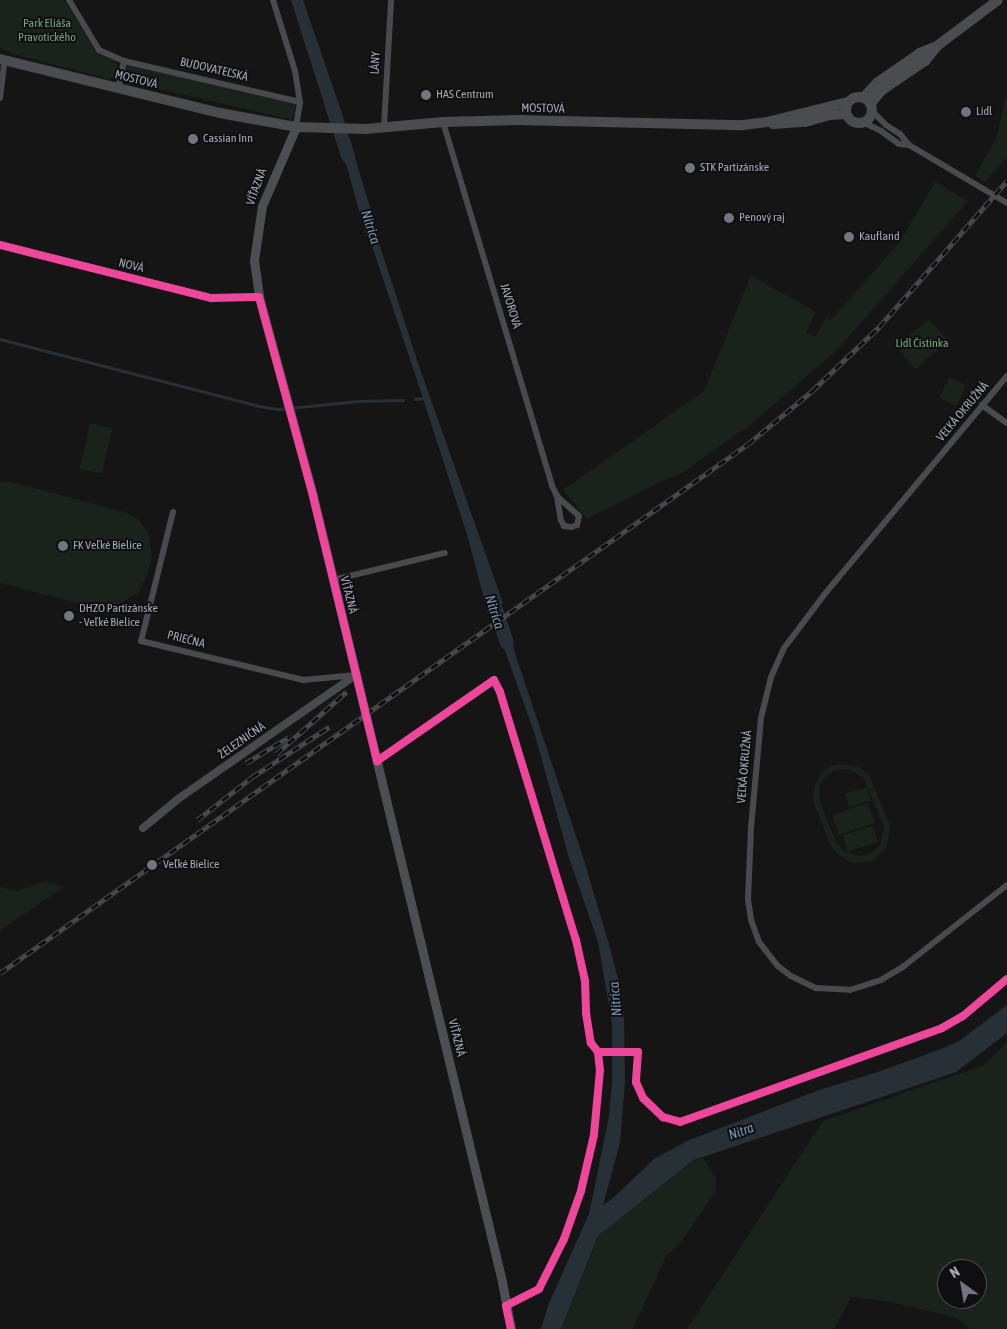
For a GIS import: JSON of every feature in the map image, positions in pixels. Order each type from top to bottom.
[{"type":"main road","points":[[868,104],[854,98],[848,102],[846,114],[852,121],[862,122],[868,118],[868,104],[878,82],[920,53],[937,46],[998,0]]},
{"type":"main road","name":"MOSTOVÁ","points":[[3,59],[220,113],[296,127],[359,129],[444,122],[516,120],[743,125],[767,122],[848,102]]},
{"type":"main road","name":"MOSTOVÁ","points":[[767,122],[775,124],[805,122],[829,115],[846,114]]},
{"type":"main road","name":"VÍŤAZNÁ","points":[[296,127],[262,206],[254,260],[259,297],[313,496],[510,1325]]},
{"type":"street","name":"BUDOVATEĽSKÁ","points":[[69,0],[99,50],[124,61],[300,102]]},
{"type":"street","points":[[273,0],[295,71],[300,102],[296,127]]},
{"type":"street","name":"LÁNY","points":[[384,127],[391,0]]},
{"type":"street","points":[[0,98],[3,59]]},
{"type":"street","points":[[118,89],[124,61]]},
{"type":"street","points":[[868,104],[886,125],[900,134],[909,145],[1007,203]]},
{"type":"street","name":"JAVOROVÁ","points":[[444,122],[550,481],[557,496],[561,520],[564,526],[571,527],[577,525],[579,516],[557,496]]},
{"type":"street","points":[[862,122],[881,131],[899,144],[909,145]]},
{"type":"street","name":"NOVÁ","points":[[0,245],[211,298],[259,297]]},
{"type":"street","name":"VEĽKÁ OKRUŽNÁ","points":[[1007,376],[819,602],[784,648],[771,677],[761,718],[751,828],[748,900],[751,920],[759,942],[778,966],[791,976],[816,988],[850,990],[881,980],[904,966],[1007,885]]},
{"type":"street","points":[[982,405],[1007,424]]},
{"type":"street","name":"PRIEČNA","points":[[173,512],[141,641],[303,680],[356,675]]},
{"type":"street","name":"VÍŤAZNÁ","points":[[333,580],[445,553]]},
{"type":"street","name":"ŽELEZNIČNÁ","points":[[144,828],[178,799],[356,675]]},
{"type":"street","points":[[377,761],[494,680]]},
{"type":"green space","name":"Park Eliáša Pravotického","points":[[0,0],[64,0],[96,52],[111,57],[118,65],[114,78],[108,79],[13,54],[0,47]]},
{"type":"green space","points":[[126,64],[297,103],[293,120],[122,81]]},
{"type":"green space","points":[[1007,91],[1007,157],[985,182],[975,176],[996,139]]},
{"type":"green space","points":[[935,182],[968,201],[836,351],[750,425],[679,475],[662,481],[587,519],[563,490],[704,391],[751,275],[816,312],[806,332],[815,337],[826,318],[831,320],[899,243]]},
{"type":"green space","name":"Lidl Čistinka","points":[[929,319],[948,341],[916,369],[897,347]]},
{"type":"green space","points":[[949,377],[966,385],[956,406],[939,398]]},
{"type":"green space","points":[[90,423],[112,428],[102,474],[79,469]]},
{"type":"green space","name":"FK Veľké Bielice","points":[[0,482],[12,482],[128,513],[140,521],[149,535],[152,557],[147,575],[139,592],[108,611],[0,583]]},
{"type":"green space","points":[[841,764],[859,767],[869,775],[890,825],[887,846],[872,861],[853,863],[837,854],[830,844],[813,801],[815,784],[822,773],[831,766]],"holes":[[[844,769],[853,771],[864,779],[884,826],[880,845],[871,853],[860,856],[844,851],[836,842],[819,799],[820,785],[825,777],[834,771]]]},
{"type":"green space","points":[[867,787],[871,800],[849,807],[845,794]]},
{"type":"green space","points":[[868,803],[875,823],[839,835],[832,815]]},
{"type":"green space","points":[[873,826],[878,842],[847,852],[842,835]]},
{"type":"green space","points":[[45,881],[64,887],[0,930],[0,887],[17,891]]},
{"type":"green space","points":[[1007,1042],[1007,1329],[970,1329],[957,1318],[891,1302],[851,1297],[834,1329],[687,1329],[823,1121],[982,1066]]},
{"type":"green space","points":[[703,1158],[716,1178],[716,1191],[678,1246],[666,1256],[633,1329],[561,1329],[599,1235],[694,1161]]},
{"type":"water","points":[[291,0],[303,0],[344,119],[329,119]]},
{"type":"water","points":[[335,138],[349,138],[377,230],[379,243],[419,366],[503,603],[488,614],[468,538],[370,240],[366,236],[347,167]]},
{"type":"water","name":"Nitra","points":[[505,623],[583,857],[621,991],[624,1018],[625,1082],[620,1143],[603,1205],[612,1199],[654,1159],[687,1141],[819,1090],[878,1072],[941,1049],[959,1041],[1007,1005],[1007,1033],[956,1072],[694,1160],[598,1236],[561,1329],[541,1329],[549,1303],[589,1214],[609,1116],[612,1083],[612,1023],[598,942],[569,858],[535,735],[497,628]]},
{"type":"waterway","name":"Nitrica","points":[[331,103],[348,156]]},
{"type":"waterway","points":[[0,339],[259,406],[279,409],[359,401],[403,400]]},
{"type":"waterway","points":[[415,399],[424,398]]},
{"type":"waterway","name":"Nitrica","points":[[490,592],[507,643]]},
{"type":"railway","points":[[0,973],[748,444],[812,391],[879,327],[1007,181]]},
{"type":"railway","points":[[276,754],[346,692]]},
{"type":"railway","points":[[197,820],[252,777],[329,727]]},
{"type":"railway","points":[[246,763],[289,737]]},
{"type":"cycle path","points":[[0,245],[211,298],[259,297],[313,496],[377,761],[494,680],[500,692],[576,940],[585,981],[586,1013],[591,1043],[598,1052],[600,1070],[594,1135],[581,1191],[564,1239],[539,1289],[506,1306],[511,1329]]},
{"type":"cycle path","points":[[598,1052],[638,1052],[636,1082],[643,1098],[663,1117],[680,1122],[942,1028],[963,1016],[1007,979]]},
{"type":"place","name":"HAS Centrum","points":[[426,95]]},
{"type":"place","name":"Lidl","points":[[966,112]]},
{"type":"place","name":"Cassian Inn","points":[[193,139]]},
{"type":"place","name":"STK Partizánske","points":[[690,168]]},
{"type":"place","name":"Penový raj","points":[[729,218]]},
{"type":"place","name":"Kaufland","points":[[849,237]]},
{"type":"place","name":"FK Veľké Bielice","points":[[63,546]]},
{"type":"place","name":"DHZO Partizánske - Veľké Bielice","points":[[69,616]]},
{"type":"place","name":"Veľké Bielice","points":[[152,865]]}]
